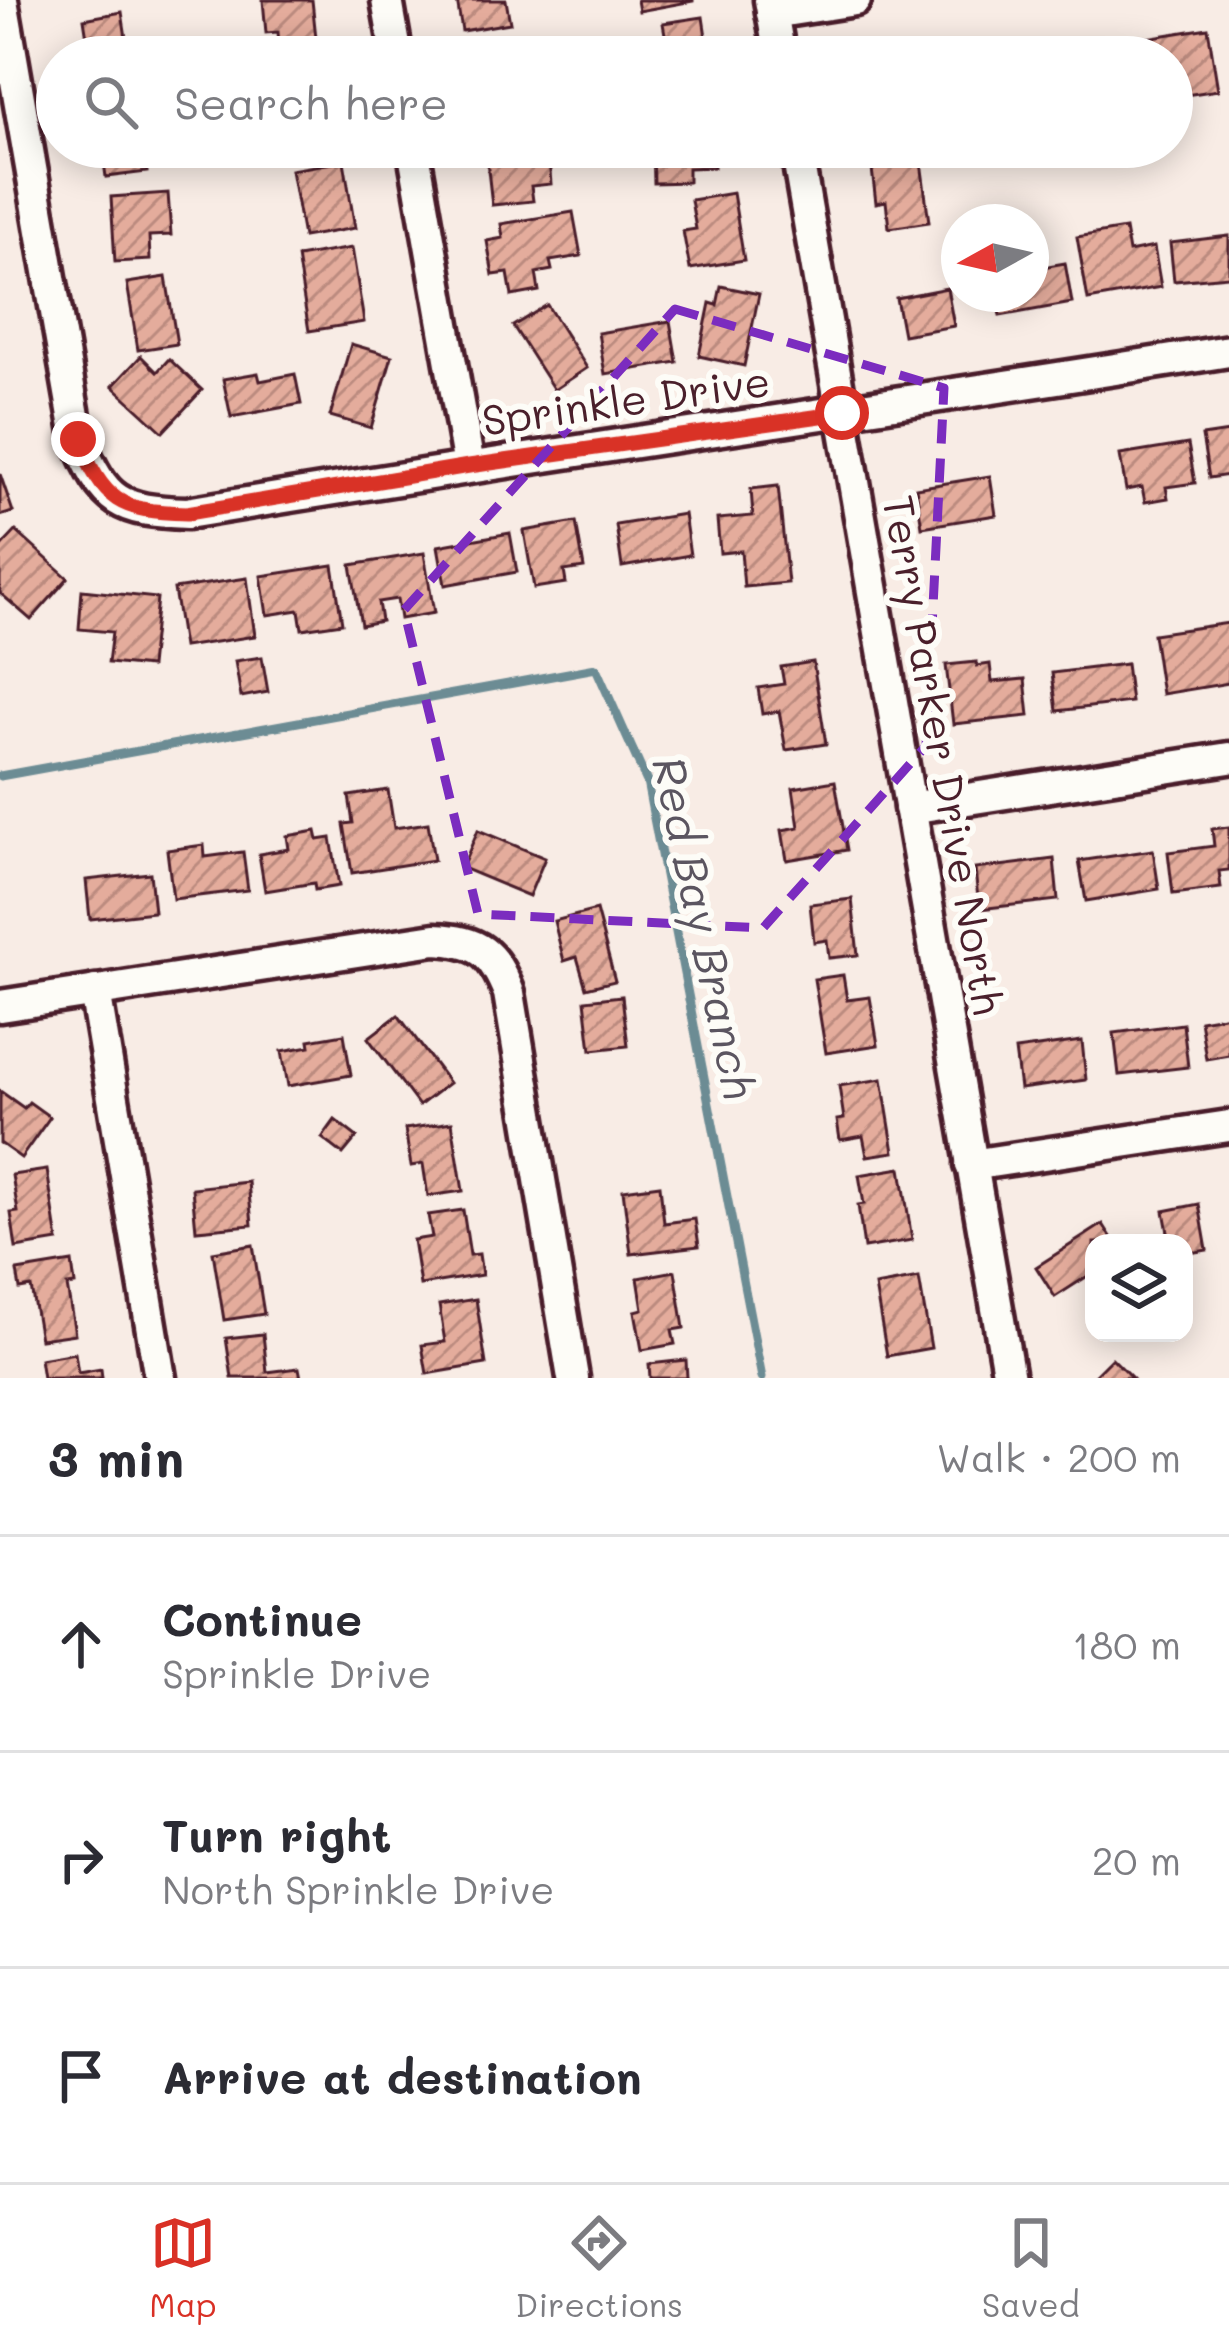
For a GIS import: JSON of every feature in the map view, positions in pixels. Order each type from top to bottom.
[{"type":"street","name":"Sprinkle Drive","points":[[2,0],[78,439],[90,468],[110,495],[139,512],[187,513],[1229,351]]},
{"type":"street","points":[[387,0],[393,36]]},
{"type":"street","points":[[776,36],[771,6],[855,0]]},
{"type":"street","points":[[416,168],[469,466]]},
{"type":"street","name":"Terry Parker Drive North","points":[[800,168],[1009,1378]]},
{"type":"street","points":[[910,808],[1229,758]]},
{"type":"street","points":[[0,1006],[435,939],[465,940],[481,950],[498,966],[509,993],[573,1378]]},
{"type":"street","points":[[94,991],[160,1378]]},
{"type":"street","points":[[971,1166],[1229,1126]]},
{"type":"highlighted area","points":[[675,309],[944,388],[926,746],[763,928],[478,914],[404,610]]},
{"type":"building","points":[[263,0],[312,0],[316,36],[266,33]]},
{"type":"building","points":[[457,0],[506,0],[510,23],[462,31]]},
{"type":"building","points":[[637,0],[693,0],[693,1],[639,11]]},
{"type":"building","points":[[122,12],[126,36],[87,36],[84,19]]},
{"type":"building","points":[[703,17],[706,36],[665,36],[663,23]]},
{"type":"building","points":[[1208,28],[1218,90],[1193,94],[1193,36],[1159,36]]},
{"type":"building","points":[[105,168],[147,168],[147,172],[106,177]]},
{"type":"building","points":[[345,168],[355,228],[303,237],[291,170]]},
{"type":"building","points":[[488,168],[550,168],[551,184],[531,186],[533,201],[492,205]]},
{"type":"building","points":[[654,168],[688,168],[688,182],[654,183]]},
{"type":"building","points":[[922,168],[929,222],[889,228],[886,201],[876,203],[872,169]]},
{"type":"building","points":[[168,193],[171,235],[149,236],[150,260],[115,262],[111,197]]},
{"type":"building","points":[[733,193],[744,260],[690,269],[683,231],[696,229],[691,200]]},
{"type":"building","points":[[573,212],[581,256],[550,261],[552,270],[536,273],[539,291],[512,296],[508,273],[493,275],[487,241],[503,238],[501,224]]},
{"type":"building","points":[[1125,229],[1129,252],[1154,247],[1161,287],[1088,300],[1077,237]]},
{"type":"building","points":[[1229,236],[1229,276],[1174,281],[1170,243]]},
{"type":"building","points":[[352,248],[364,322],[309,331],[297,257]]},
{"type":"building","points":[[1065,263],[1072,303],[1049,307],[1049,266]]},
{"type":"building","points":[[166,277],[177,344],[138,350],[127,283]]},
{"type":"building","points":[[721,286],[759,294],[744,366],[699,356],[710,303],[717,305]]},
{"type":"building","points":[[941,289],[941,312],[951,312],[954,326],[903,335],[896,298]]},
{"type":"building","points":[[547,305],[587,368],[554,390],[513,326]]},
{"type":"building","points":[[670,321],[677,362],[605,374],[598,333]]},
{"type":"building","points":[[351,344],[392,356],[371,428],[330,416]]},
{"type":"building","points":[[141,356],[157,372],[169,359],[202,390],[163,432],[113,386]]},
{"type":"building","points":[[258,373],[260,381],[295,374],[301,404],[231,417],[223,379]]},
{"type":"building","points":[[1229,432],[1229,475],[1209,478],[1202,436]]},
{"type":"building","points":[[1188,444],[1195,483],[1166,487],[1168,498],[1145,502],[1142,487],[1126,490],[1120,455]]},
{"type":"building","points":[[0,474],[13,512],[0,516]]},
{"type":"building","points":[[990,476],[996,515],[922,527],[916,488]]},
{"type":"building","points":[[778,486],[788,583],[744,587],[741,551],[720,553],[717,519],[753,516],[751,489]]},
{"type":"building","points":[[684,514],[690,555],[622,567],[616,525]]},
{"type":"building","points":[[576,522],[584,568],[564,571],[566,583],[534,588],[524,531]]},
{"type":"building","points":[[16,531],[68,578],[31,620],[0,593],[0,548]]},
{"type":"building","points":[[510,533],[517,572],[445,585],[438,546]]},
{"type":"building","points":[[424,553],[434,613],[400,619],[397,599],[378,602],[381,621],[361,625],[351,565]]},
{"type":"building","points":[[333,565],[342,623],[302,629],[299,610],[267,615],[261,576]]},
{"type":"building","points":[[247,578],[255,636],[183,647],[174,589]]},
{"type":"building","points":[[82,590],[157,598],[150,667],[108,663],[112,632],[79,629]]},
{"type":"building","points":[[1229,623],[1229,683],[1162,694],[1153,634]]},
{"type":"building","points":[[262,657],[268,692],[241,697],[235,661]]},
{"type":"building","points":[[813,662],[826,744],[786,750],[779,711],[762,714],[758,688],[784,684],[781,667]]},
{"type":"building","points":[[977,662],[977,666],[990,664],[992,682],[1025,679],[1029,716],[953,724],[946,665]]},
{"type":"building","points":[[1126,664],[1131,702],[1057,711],[1052,673]]},
{"type":"building","points":[[835,781],[847,850],[787,860],[782,830],[799,827],[793,788]]},
{"type":"building","points":[[388,790],[394,828],[428,823],[434,860],[352,873],[344,824],[353,823],[349,796]]},
{"type":"building","points":[[1229,827],[1229,870],[1219,871],[1221,888],[1173,894],[1168,852],[1214,846],[1212,829]]},
{"type":"building","points":[[478,830],[545,858],[529,896],[462,868]]},
{"type":"building","points":[[316,831],[318,840],[331,838],[339,886],[315,890],[314,883],[265,891],[259,854],[289,849],[287,836]]},
{"type":"building","points":[[204,845],[205,857],[243,852],[248,890],[173,899],[167,850]]},
{"type":"building","points":[[1153,850],[1159,889],[1086,901],[1079,861]]},
{"type":"building","points":[[1054,859],[1058,900],[979,909],[975,869]]},
{"type":"building","points":[[150,873],[154,912],[90,919],[86,880]]},
{"type":"building","points":[[852,899],[858,955],[829,958],[827,940],[814,942],[810,904]]},
{"type":"building","points":[[596,910],[615,981],[586,988],[577,957],[564,961],[554,921]]},
{"type":"building","points":[[843,975],[847,1000],[870,997],[878,1045],[826,1053],[814,979]]},
{"type":"building","points":[[622,996],[628,1046],[591,1050],[585,1000]]},
{"type":"building","points":[[398,1015],[449,1083],[419,1106],[368,1038]]},
{"type":"building","points":[[1229,1015],[1229,1055],[1206,1059],[1200,1020]]},
{"type":"building","points":[[1183,1024],[1188,1067],[1119,1075],[1114,1033]]},
{"type":"building","points":[[344,1034],[351,1075],[288,1086],[282,1051]]},
{"type":"building","points":[[1082,1041],[1086,1080],[1020,1089],[1015,1050]]},
{"type":"building","points":[[882,1079],[894,1152],[867,1156],[863,1136],[840,1140],[837,1120],[844,1119],[839,1086]]},
{"type":"building","points":[[0,1091],[24,1108],[29,1102],[50,1117],[21,1158],[0,1143]]},
{"type":"building","points":[[335,1120],[357,1137],[343,1154],[322,1138]]},
{"type":"building","points":[[452,1122],[463,1191],[428,1196],[423,1164],[411,1166],[405,1129]]},
{"type":"building","points":[[901,1168],[912,1240],[864,1248],[859,1175]]},
{"type":"building","points":[[47,1170],[58,1241],[16,1248],[11,1213],[18,1212],[12,1175]]},
{"type":"building","points":[[248,1182],[252,1225],[196,1230],[192,1188]]},
{"type":"building","points":[[660,1185],[664,1223],[695,1219],[699,1246],[631,1254],[623,1190]]},
{"type":"building","points":[[1199,1204],[1207,1250],[1193,1252],[1193,1234],[1168,1234],[1164,1211]]},
{"type":"building","points":[[463,1210],[470,1255],[479,1254],[482,1275],[420,1285],[413,1240],[432,1237],[428,1215]]},
{"type":"building","points":[[1103,1224],[1109,1234],[1087,1234]]},
{"type":"building","points":[[1085,1236],[1085,1278],[1055,1297],[1036,1267]]},
{"type":"building","points":[[253,1245],[264,1314],[224,1320],[213,1252]]},
{"type":"building","points":[[72,1262],[75,1285],[67,1286],[75,1334],[40,1339],[31,1287],[20,1289],[17,1271]]},
{"type":"building","points":[[675,1271],[684,1328],[672,1330],[675,1344],[642,1350],[635,1311],[643,1309],[638,1278]]},
{"type":"building","points":[[919,1278],[931,1348],[887,1356],[875,1286]]},
{"type":"building","points":[[476,1299],[486,1364],[427,1374],[422,1345],[445,1342],[439,1305]]},
{"type":"building","points":[[263,1334],[267,1372],[299,1368],[301,1378],[232,1378],[226,1338]]},
{"type":"building","points":[[75,1353],[78,1373],[101,1369],[102,1378],[43,1378],[40,1359]]},
{"type":"building","points":[[1112,1358],[1132,1378],[1092,1378]]},
{"type":"building","points":[[686,1360],[687,1378],[650,1378],[649,1364]]},
{"type":"waterway","name":"Red Bay Branch","points":[[0,776],[596,668],[647,782],[762,1378]]},
{"type":"route","points":[[78,439],[90,468],[110,495],[139,512],[187,513],[469,466],[842,413]]}]
